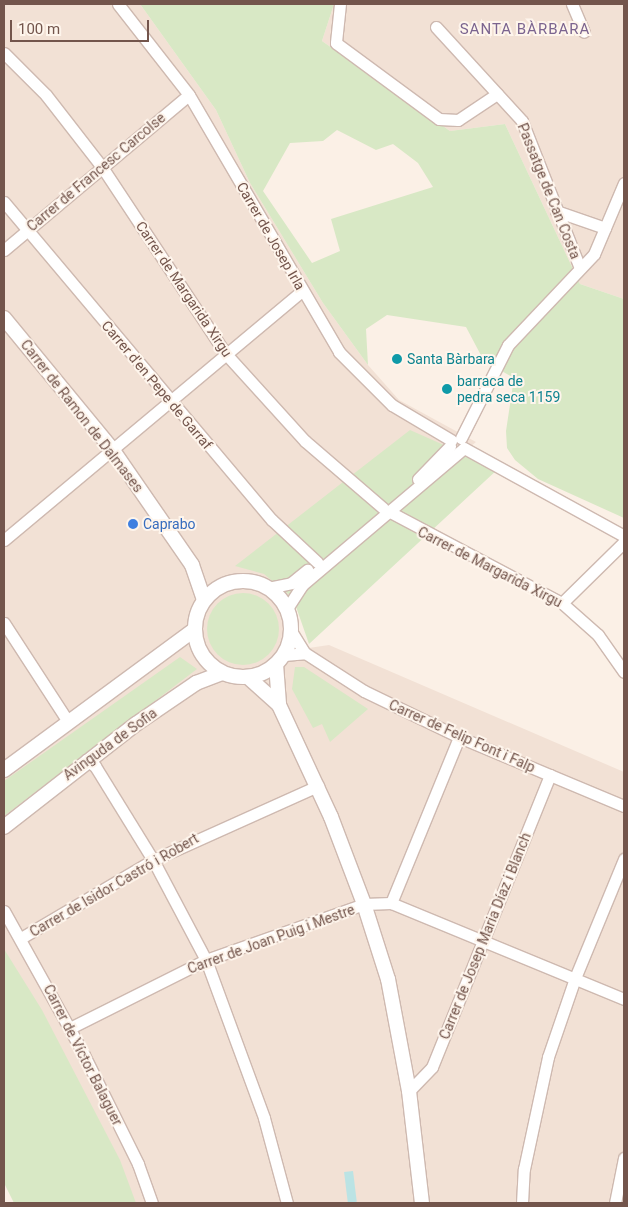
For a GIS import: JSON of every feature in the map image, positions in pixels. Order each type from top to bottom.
[{"type":"street","name":"Carrer de Josep Irla","points":[[118,4],[189,95],[336,347],[366,382],[404,414],[456,445],[624,536]]},
{"type":"street","points":[[340,4],[336,43],[439,119],[458,120],[497,94]]},
{"type":"street","points":[[572,4],[584,32]]},
{"type":"street","name":"Passatge de Can Costa","points":[[436,27],[522,121],[580,268]]},
{"type":"street","name":"Carrer de Margarida Xirgu","points":[[4,53],[46,96],[102,167],[226,354],[288,424],[387,510],[562,603],[598,635],[624,672]]},
{"type":"street","name":"Carrer de Francesc Carcolse","points":[[4,250],[189,95]]},
{"type":"street","points":[[286,610],[302,585],[387,510],[456,445],[508,345],[594,254],[624,183]]},
{"type":"street","name":"Carrer d'en Pepe de Garraf","points":[[4,202],[29,228],[169,402],[272,520],[317,562]]},
{"type":"street","points":[[556,211],[605,228]]},
{"type":"street","points":[[4,540],[302,291]]},
{"type":"street","name":"Carrer de Ramon de Dalmases","points":[[4,318],[112,449],[192,565],[204,600]]},
{"type":"street","points":[[387,510],[296,580],[268,588],[242,581],[228,583],[204,600],[195,628],[202,655],[222,673],[248,677],[279,705],[318,786],[364,904],[388,980],[409,1091],[422,1203]]},
{"type":"street","points":[[562,603],[624,542]]},
{"type":"street","name":"Carrer de Ramon de Dalmases","points":[[192,565],[211,579],[228,583]]},
{"type":"street","points":[[268,588],[286,610],[291,630],[280,659],[279,705]]},
{"type":"street","points":[[4,623],[67,720]]},
{"type":"street","points":[[4,770],[67,720],[195,628]]},
{"type":"street","name":"Carrer de Felip Font i Falp","points":[[291,630],[305,653],[364,690],[459,737],[624,806]]},
{"type":"street","points":[[248,677],[280,659],[305,653]]},
{"type":"street","name":"Avinguda de Sofia","points":[[4,827],[86,760],[196,683],[222,673]]},
{"type":"street","points":[[459,737],[391,903],[624,999]]},
{"type":"street","points":[[86,760],[96,766],[153,860],[206,960],[264,1118],[287,1203]]},
{"type":"street","name":"Carrer de Josep Maria Díaz i Blanch","points":[[409,1091],[432,1068],[482,939],[550,775]]},
{"type":"street","name":"Carrer de Isidor Castró i Robert","points":[[21,938],[153,860],[318,786]]},
{"type":"street","points":[[522,1203],[534,1114],[575,978],[624,859]]},
{"type":"street","name":"Carrer de Joan Puig i Mestre","points":[[70,1028],[206,960],[364,904],[391,903]]},
{"type":"street","name":"Carrer de Víctor Balaguer","points":[[4,911],[21,938],[70,1028],[138,1164],[152,1203]]},
{"type":"street","points":[[615,1203],[624,1158]]},
{"type":"shaded area","points":[[4,4],[140,4],[216,110],[250,183],[323,303],[368,365],[399,400],[476,442],[285,599],[291,606],[302,649],[329,645],[624,772],[624,1203],[20,1203],[4,1165]]},
{"type":"shaded area","points":[[334,4],[624,4],[624,299],[580,284],[505,124],[450,131],[322,41]]},
{"type":"green space","points":[[140,4],[334,4],[322,41],[450,131],[505,124],[580,284],[624,299],[624,518],[538,479],[515,460],[507,448],[506,431],[514,378],[484,361],[466,327],[387,315],[366,329],[368,365],[323,303],[250,183],[216,110]],"holes":[[[337,130],[376,150],[393,144],[418,163],[433,187],[331,219],[340,251],[312,263],[263,191],[290,143],[323,141]]]},
{"type":"green space","points":[[410,430],[498,469],[309,644],[293,598],[264,574],[235,566]]},
{"type":"green space","points":[[243,593],[263,599],[273,609],[279,629],[273,649],[263,659],[243,665],[223,659],[213,649],[207,629],[213,609],[223,599]]},
{"type":"green space","points":[[180,657],[197,669],[4,816],[4,781]]},
{"type":"green space","points":[[295,667],[304,667],[368,709],[330,742],[322,724],[313,728],[292,689]]},
{"type":"green space","points":[[4,949],[42,1010],[120,1160],[136,1203],[14,1203],[4,1183]]},
{"type":"water","points":[[353,1171],[357,1202],[348,1203],[344,1172]]},
{"type":"place","name":"Santa Bàrbara","points":[[397,359]]},
{"type":"place","name":"barraca de pedra seca 1159","points":[[447,389]]},
{"type":"place","name":"Caprabo","points":[[133,524]]},
{"type":"district","name":"SANTA BÀRBARA","points":[[525,30]]}]
